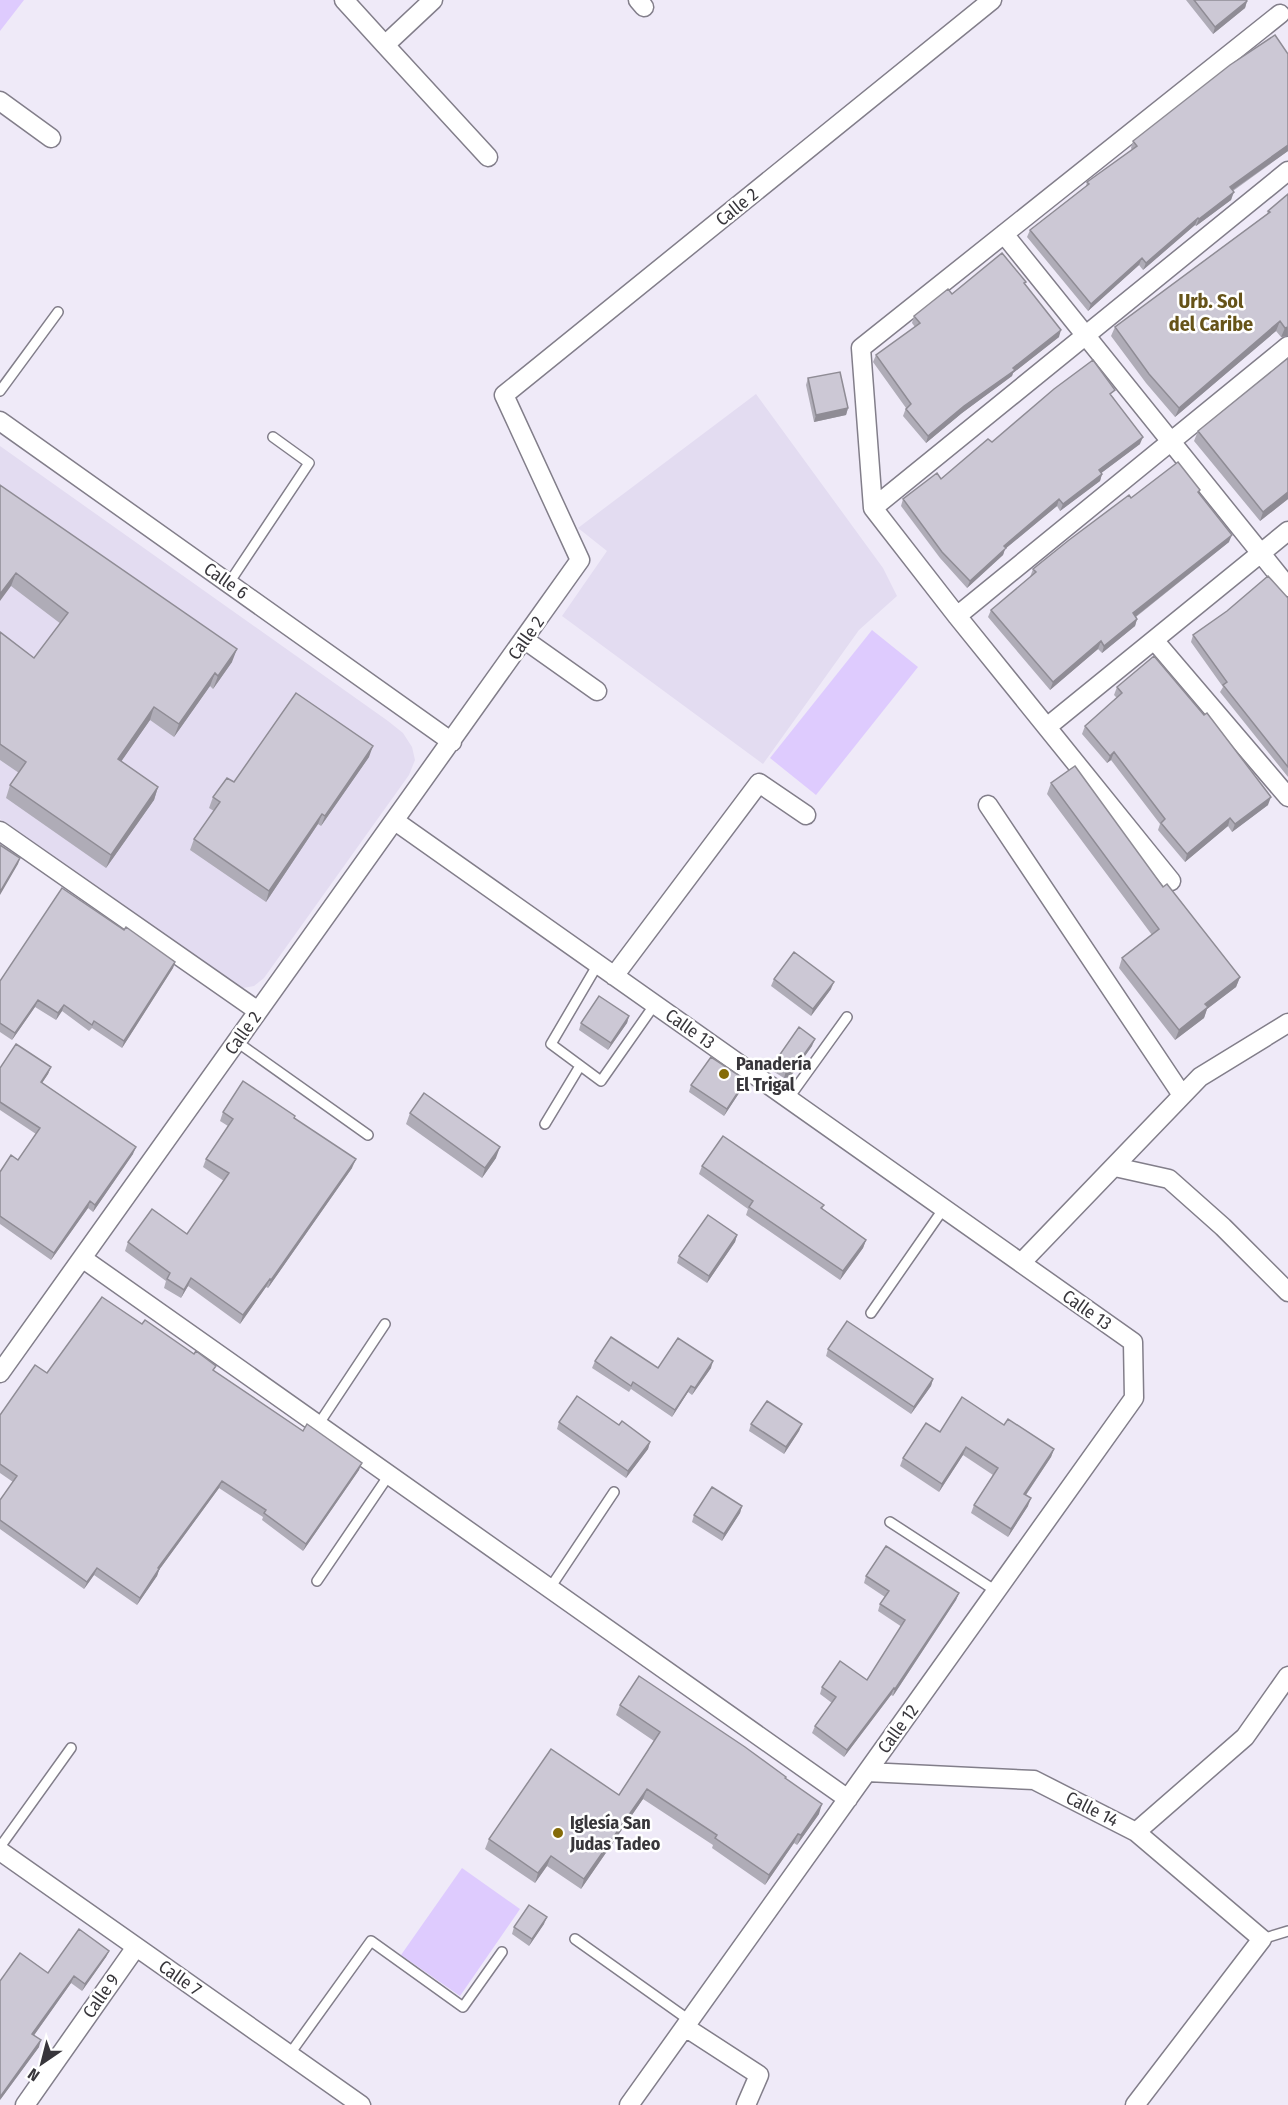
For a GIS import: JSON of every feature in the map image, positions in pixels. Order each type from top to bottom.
[{"type":"street","points":[[344,0],[488,157]]},
{"type":"street","points":[[385,45],[434,0]]},
{"type":"street","name":"Calle 2","points":[[0,1373],[580,560],[504,395],[992,0]]},
{"type":"street","points":[[1171,881],[873,508],[861,348],[1279,12]]},
{"type":"street","points":[[0,102],[51,138]]},
{"type":"street","points":[[873,508],[1288,171]]},
{"type":"street","points":[[1004,234],[1288,587]]},
{"type":"street","points":[[957,616],[1288,346]]},
{"type":"street","name":"Calle 6","points":[[0,421],[452,742]]},
{"type":"street","points":[[1047,728],[1288,531]]},
{"type":"street","points":[[525,640],[597,691]]},
{"type":"street","points":[[1154,640],[1288,797]]},
{"type":"street","points":[[614,976],[759,783],[806,815]]},
{"type":"street","points":[[988,805],[1182,1095]]},
{"type":"street","name":"Calle 13","points":[[395,821],[1132,1342]]},
{"type":"street","points":[[0,831],[258,1011]]},
{"type":"street","points":[[1021,1263],[1200,1077],[1288,1023]]},
{"type":"street","points":[[1115,1167],[1169,1179],[1223,1227],[1288,1292]]},
{"type":"street","points":[[82,1258],[848,1799]]},
{"type":"street","name":"Calle 12","points":[[629,2105],[1134,1398],[1132,1342]]},
{"type":"street","name":"Calle 14","points":[[867,1772],[1034,1779],[1136,1832],[1245,1737],[1288,1676]]},
{"type":"street","points":[[1135,2105],[1262,1939],[1136,1832]]},
{"type":"street","name":"Calle 7","points":[[0,1851],[360,2105]]},
{"type":"street","name":"Calle 9","points":[[25,2105],[136,1947]]},
{"type":"street","points":[[687,2024],[759,2075],[746,2105]]},
{"type":"lane","points":[[0,391],[58,312]]},
{"type":"lane","points":[[229,583],[309,463],[273,437]]},
{"type":"lane","points":[[598,964],[551,1044],[601,1081],[655,1004]]},
{"type":"lane","points":[[788,1099],[847,1017]]},
{"type":"lane","points":[[237,1042],[368,1135]]},
{"type":"lane","points":[[545,1124],[580,1066]]},
{"type":"lane","points":[[871,1312],[944,1208]]},
{"type":"lane","points":[[318,1425],[385,1324]]},
{"type":"lane","points":[[317,1581],[389,1475]]},
{"type":"lane","points":[[550,1588],[614,1492]]},
{"type":"lane","points":[[890,1522],[996,1591]]},
{"type":"lane","points":[[0,1847],[71,1748]]},
{"type":"lane","points":[[1262,1939],[1288,1931]]},
{"type":"lane","points":[[575,1939],[687,2024]]},
{"type":"lane","points":[[289,2055],[371,1941],[463,2007],[502,1952]]},
{"type":"shaded area","points":[[0,0],[24,0],[0,31]]},
{"type":"shaded area","points":[[756,394],[883,568],[897,596],[859,630],[763,764],[562,616],[607,551],[578,528]]},
{"type":"shaded area","points":[[0,446],[388,721],[403,733],[412,747],[415,760],[409,775],[264,978],[254,986],[243,988],[228,979],[0,819]]},
{"type":"shaded area","points":[[872,630],[918,667],[816,795],[770,758]]},
{"type":"shaded area","points":[[462,1868],[520,1909],[460,1996],[401,1955]]},
{"type":"building","points":[[1194,0],[1246,0],[1247,1],[1215,27]]},
{"type":"building","points":[[1275,35],[1288,54],[1288,145],[1230,187],[1234,192],[1198,218],[1146,263],[1142,258],[1091,304],[1030,230],[1089,184],[1087,182],[1137,146],[1133,141],[1230,65]]},
{"type":"building","points":[[1288,194],[1288,327],[1285,328],[1280,321],[1179,408],[1149,374],[1115,327],[1270,212],[1268,211]]},
{"type":"building","points":[[1002,253],[1061,330],[1013,368],[1015,370],[964,406],[928,436],[906,409],[911,404],[876,355],[920,323],[914,316],[948,289],[952,294]]},
{"type":"building","points":[[1288,358],[1288,492],[1263,512],[1198,431]]},
{"type":"building","points":[[1093,360],[1115,390],[1110,394],[1143,437],[1099,470],[1102,474],[1063,504],[1059,499],[1004,546],[1006,548],[970,581],[942,552],[903,499],[937,473],[941,479],[988,439],[992,442],[1054,389]]},
{"type":"building","points":[[840,372],[848,408],[816,415],[808,378]]},
{"type":"building","points":[[1178,462],[1232,535],[1133,613],[1137,619],[1104,646],[1101,641],[1053,682],[991,610],[1036,572],[1033,569],[1069,540],[1129,495],[1131,498]]},
{"type":"building","points":[[0,485],[237,649],[218,676],[215,673],[179,724],[154,707],[118,759],[158,787],[111,855],[10,785],[26,762],[0,744],[0,632],[34,658],[68,613],[16,573],[0,594]]},
{"type":"building","points":[[1268,576],[1288,598],[1288,767],[1223,685],[1227,682],[1193,635],[1227,611]]},
{"type":"building","points":[[1154,656],[1204,715],[1207,713],[1271,797],[1235,824],[1230,818],[1187,854],[1161,823],[1165,819],[1114,752],[1110,756],[1085,726],[1122,693],[1117,687]]},
{"type":"building","points":[[296,693],[373,746],[325,816],[322,814],[269,891],[194,839],[220,802],[213,797],[227,778],[234,782]]},
{"type":"building","points":[[1075,766],[1163,887],[1167,884],[1240,977],[1205,1004],[1208,1007],[1179,1030],[1122,958],[1159,929],[1051,783]]},
{"type":"building","points":[[0,845],[20,858],[0,892]]},
{"type":"building","points":[[62,888],[124,930],[126,927],[175,962],[124,1041],[94,1021],[92,1025],[64,1005],[58,1013],[38,1000],[15,1033],[0,1023],[0,981]]},
{"type":"building","points":[[794,952],[834,982],[813,1009],[774,979]]},
{"type":"building","points":[[599,996],[629,1016],[611,1043],[581,1023]]},
{"type":"building","points":[[799,1027],[815,1039],[793,1070],[786,1071],[774,1063]]},
{"type":"building","points":[[16,1044],[51,1067],[41,1082],[136,1147],[95,1205],[90,1201],[54,1253],[0,1216],[0,1172],[11,1155],[18,1160],[40,1128],[0,1102],[0,1068]]},
{"type":"building","points":[[711,1057],[746,1080],[727,1109],[691,1085]]},
{"type":"building","points":[[243,1081],[356,1159],[271,1280],[243,1315],[191,1278],[184,1290],[167,1279],[170,1273],[128,1242],[152,1209],[187,1234],[229,1173],[206,1159],[233,1119],[223,1112]]},
{"type":"building","points":[[424,1093],[500,1147],[485,1168],[410,1113]]},
{"type":"building","points":[[723,1136],[824,1205],[821,1208],[866,1240],[843,1271],[749,1207],[753,1201],[702,1166]]},
{"type":"building","points":[[708,1215],[737,1235],[709,1276],[679,1256]]},
{"type":"building","points":[[102,1297],[142,1324],[145,1320],[194,1354],[196,1351],[216,1366],[213,1370],[303,1431],[307,1424],[362,1463],[306,1544],[264,1513],[266,1510],[222,1481],[158,1568],[140,1598],[97,1568],[87,1582],[0,1520],[0,1500],[17,1476],[0,1464],[0,1415],[35,1365],[47,1373]]},
{"type":"building","points":[[847,1321],[933,1379],[914,1407],[828,1349]]},
{"type":"building","points":[[611,1337],[658,1368],[678,1338],[713,1361],[695,1388],[691,1386],[675,1410],[633,1382],[631,1386],[595,1361]]},
{"type":"building","points":[[577,1396],[619,1425],[622,1421],[650,1442],[628,1471],[559,1422]]},
{"type":"building","points":[[962,1397],[1004,1425],[1008,1419],[1054,1449],[1024,1494],[1031,1498],[1011,1529],[974,1505],[998,1468],[966,1447],[942,1484],[903,1458],[926,1423],[940,1432]]},
{"type":"building","points":[[767,1401],[802,1424],[786,1447],[751,1424]]},
{"type":"building","points":[[712,1487],[742,1506],[724,1534],[694,1515]]},
{"type":"building","points":[[886,1546],[959,1593],[895,1689],[847,1750],[815,1726],[836,1697],[822,1687],[840,1661],[867,1680],[905,1620],[880,1604],[889,1591],[866,1576]]},
{"type":"building","points":[[639,1676],[745,1747],[822,1804],[769,1875],[715,1838],[717,1835],[647,1789],[584,1879],[551,1856],[538,1873],[489,1839],[551,1749],[619,1795],[660,1732],[620,1705]]},
{"type":"building","points":[[529,1905],[547,1917],[532,1939],[514,1927]]},
{"type":"building","points":[[79,1929],[109,1951],[85,1984],[74,1976],[32,2034],[41,2040],[0,2097],[0,1981],[20,1953],[48,1973]]},
{"type":"place","name":"Panadería El Trigal","points":[[724,1074]]},
{"type":"place","name":"Iglesía San Judas Tadeo","points":[[558,1833]]},
{"type":"district","name":"Urb. Sol del Caribe","points":[[1211,312]]}]
